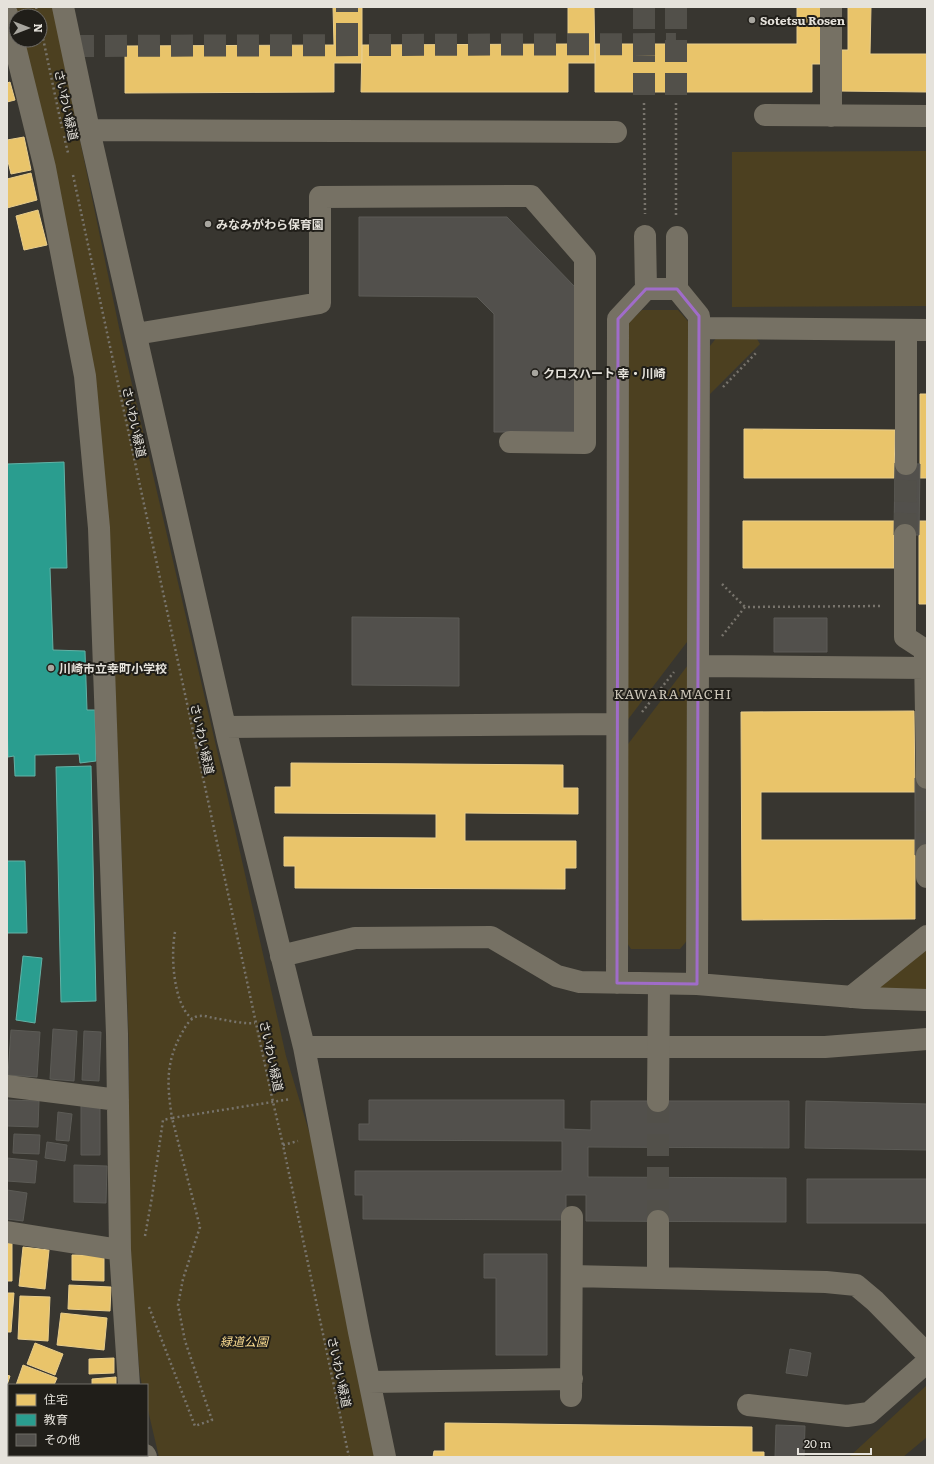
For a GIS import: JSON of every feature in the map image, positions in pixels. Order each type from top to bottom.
[{"type":"street","points":[[63,7],[225,727],[304,1047],[385,1457]]},
{"type":"street","points":[[831,7],[831,116]]},
{"type":"street","points":[[7,14],[45,168],[85,376],[99,528],[117,1034],[120,1250],[129,1384]]},
{"type":"street","points":[[765,116],[927,116]]},
{"type":"street","points":[[90,130],[616,132]]},
{"type":"street","points":[[136,334],[320,303],[320,197],[531,196],[585,258],[585,443],[510,442]]},
{"type":"street","points":[[617,983],[618,319],[646,289],[645,236]]},
{"type":"street","points":[[677,237],[677,289],[699,316],[696,984]]},
{"type":"street","points":[[646,289],[677,289]]},
{"type":"street","points":[[699,328],[927,330]]},
{"type":"street","points":[[906,330],[906,464]]},
{"type":"street","points":[[905,535],[905,637],[926,656],[927,778]]},
{"type":"street","points":[[698,666],[926,656]]},
{"type":"street","points":[[225,727],[617,724]]},
{"type":"street","points":[[927,855],[927,877]]},
{"type":"street","points":[[851,997],[927,936]]},
{"type":"street","points":[[281,956],[355,938],[491,937],[557,976],[580,982],[696,984],[851,997],[927,1000]]},
{"type":"street","points":[[658,1101],[659,984]]},
{"type":"street","points":[[304,1047],[818,1047],[927,1039]]},
{"type":"street","points":[[7,1086],[118,1100]]},
{"type":"street","points":[[370,1382],[572,1388],[572,1218]]},
{"type":"street","points":[[658,1222],[658,1278]]},
{"type":"street","points":[[7,1232],[120,1250]]},
{"type":"street","points":[[572,1276],[826,1282],[856,1285],[875,1301],[927,1354]]},
{"type":"street","points":[[748,1405],[847,1416],[869,1413],[927,1362]]},
{"type":"path","name":"さいわい緑道","points":[[45,48],[68,156]]},
{"type":"path","points":[[644,103],[645,236]]},
{"type":"path","points":[[676,103],[677,237]]},
{"type":"path","name":"さいわい緑道","points":[[72,172],[272,1102],[283,1145],[349,1457]]},
{"type":"path","points":[[699,412],[778,329]]},
{"type":"path","points":[[721,636],[745,607],[905,606]]},
{"type":"path","points":[[641,714],[675,671]]},
{"type":"path","points":[[175,932],[173,944],[173,966],[184,1009],[192,1019]]},
{"type":"path","points":[[147,1302],[196,1426],[212,1420],[185,1341],[178,1305],[183,1279],[200,1227],[172,1118],[169,1098],[169,1074],[172,1053],[186,1025],[192,1019],[200,1016],[244,1024],[255,1022]]},
{"type":"path","points":[[144,1238],[152,1198],[163,1120],[293,1099]]},
{"type":"path","points":[[336,1397],[348,1394]]},
{"type":"highlighted area","points":[[646,289],[677,289],[699,316],[697,984],[617,983],[618,319]]},
{"type":"green space","name":"緑道公園","points":[[14,7],[53,7],[121,337],[286,1056],[314,1148],[378,1457],[159,1457],[148,1410],[148,1384],[142,1384],[140,1376],[129,1251],[129,1045],[110,553],[23,48],[48,48],[48,8]]},
{"type":"green space","points":[[927,151],[927,306],[732,307],[732,152]]},
{"type":"green space","points":[[642,310],[678,310],[694,328],[690,638],[623,726],[623,328]]},
{"type":"green space","points":[[717,337],[757,339],[760,344],[710,394],[710,346]]},
{"type":"green space","points":[[691,661],[690,937],[680,949],[631,949],[623,937],[622,752]]},
{"type":"green space","points":[[927,949],[927,989],[880,989],[881,977]]},
{"type":"green space","points":[[927,1385],[927,1437],[903,1457],[849,1457]]},
{"type":"building: 住宅","points":[[333,7],[362,7],[362,63],[334,63],[334,92],[125,93],[125,46],[334,45]]},
{"type":"building: 住宅","points":[[568,7],[594,7],[595,63],[568,63],[568,92],[361,92],[362,45],[568,44]]},
{"type":"building: 住宅","points":[[797,7],[825,7],[825,64],[812,64],[812,92],[595,92],[595,44],[797,44]]},
{"type":"building: 住宅","points":[[848,7],[871,7],[870,54],[927,54],[927,92],[837,91],[837,50],[848,50]]},
{"type":"building: 住宅","points":[[10,82],[15,100],[7,102],[7,83]]},
{"type":"building: 住宅","points":[[24,137],[31,170],[11,174],[7,157],[7,140]]},
{"type":"building: 住宅","points":[[31,173],[37,200],[7,208],[7,179]]},
{"type":"building: 住宅","points":[[38,210],[47,245],[24,250],[16,216]]},
{"type":"building: 住宅","points":[[920,394],[927,394],[927,478],[920,478]]},
{"type":"building: 住宅","points":[[744,429],[895,430],[894,478],[744,478]]},
{"type":"building: 住宅","points":[[743,521],[894,521],[894,568],[743,568]]},
{"type":"building: 住宅","points":[[919,521],[927,521],[927,604],[919,604]]},
{"type":"building: 住宅","points":[[914,711],[915,792],[761,792],[761,840],[915,840],[915,919],[742,920],[741,712]]},
{"type":"building: 住宅","points":[[291,763],[563,765],[563,788],[578,788],[578,814],[465,813],[465,841],[576,841],[576,868],[565,868],[565,889],[295,888],[295,866],[284,866],[284,837],[436,838],[436,814],[275,813],[275,787],[291,787]]},
{"type":"building: 住宅","points":[[7,1243],[12,1243],[12,1281],[7,1281]]},
{"type":"building: 住宅","points":[[23,1247],[49,1250],[45,1289],[19,1286]]},
{"type":"building: 住宅","points":[[72,1255],[104,1255],[104,1281],[72,1280]]},
{"type":"building: 住宅","points":[[69,1285],[111,1287],[110,1311],[68,1309]]},
{"type":"building: 住宅","points":[[7,1293],[14,1293],[11,1332],[7,1332]]},
{"type":"building: 住宅","points":[[20,1296],[50,1297],[48,1341],[18,1339]]},
{"type":"building: 住宅","points":[[61,1313],[107,1318],[104,1350],[57,1345]]},
{"type":"building: 住宅","points":[[35,1343],[63,1354],[55,1375],[27,1364]]},
{"type":"building: 住宅","points":[[114,1358],[114,1373],[89,1374],[89,1359]]},
{"type":"building: 住宅","points":[[23,1365],[57,1378],[54,1384],[16,1384]]},
{"type":"building: 住宅","points":[[7,1375],[10,1376],[7,1385]]},
{"type":"building: 住宅","points":[[116,1377],[116,1384],[92,1384],[92,1379]]},
{"type":"building: 住宅","points":[[8,1404],[8,1416],[7,1416]]},
{"type":"building: 住宅","points":[[445,1423],[752,1427],[752,1452],[764,1452],[764,1457],[433,1457],[434,1451],[445,1451]]},
{"type":"building: 住宅","points":[[7,1427],[8,1427],[8,1448]]},
{"type":"building: 住宅","points":[[7,1450],[8,1456],[20,1456],[20,1457],[7,1457]]},
{"type":"building: 住宅","points":[[46,1456],[61,1457],[31,1457]]},
{"type":"building: 住宅","points":[[83,1456],[134,1456],[134,1457]]},
{"type":"building: 教育","points":[[64,462],[67,568],[50,568],[53,650],[85,651],[87,710],[95,710],[96,761],[80,763],[79,754],[35,755],[35,776],[15,776],[14,756],[8,757],[7,464]]},
{"type":"building: 教育","points":[[91,766],[96,1001],[61,1002],[56,767]]},
{"type":"building: 教育","points":[[7,861],[25,861],[27,933],[7,933]]},
{"type":"building: 教育","points":[[23,956],[42,958],[35,1023],[16,1020]]},
{"type":"building: その他","name":"クロスハート 幸・川崎","points":[[359,217],[507,217],[576,288],[575,432],[494,432],[494,314],[477,297],[359,296]]},
{"type":"building: その他","points":[[895,463],[920,464],[919,535],[894,535]]},
{"type":"building: その他","points":[[352,617],[459,618],[459,686],[352,685]]},
{"type":"building: その他","points":[[774,618],[827,618],[827,652],[774,652]]},
{"type":"building: その他","points":[[915,778],[927,778],[927,855],[915,855]]},
{"type":"building: その他","points":[[53,1029],[77,1031],[74,1081],[50,1079]]},
{"type":"building: その他","points":[[11,1030],[40,1032],[37,1077],[8,1075]]},
{"type":"building: その他","points":[[84,1031],[101,1032],[99,1081],[82,1080]]},
{"type":"building: その他","points":[[7,1100],[39,1101],[38,1127],[7,1126]]},
{"type":"building: その他","points":[[369,1100],[564,1100],[564,1129],[591,1130],[591,1101],[789,1101],[789,1148],[588,1147],[588,1177],[786,1178],[786,1222],[586,1221],[586,1195],[566,1195],[566,1220],[363,1219],[363,1195],[355,1195],[355,1171],[562,1171],[562,1141],[359,1140],[359,1124],[369,1124]]},
{"type":"building: その他","points":[[806,1101],[927,1104],[927,1150],[805,1148]]},
{"type":"building: その他","points":[[81,1103],[100,1103],[100,1155],[81,1155]]},
{"type":"building: その他","points":[[58,1112],[72,1114],[69,1141],[56,1140]]},
{"type":"building: その他","points":[[14,1134],[40,1135],[39,1154],[13,1153]]},
{"type":"building: その他","points":[[47,1142],[67,1145],[65,1161],[45,1158]]},
{"type":"building: その他","points":[[7,1158],[37,1161],[35,1183],[7,1181]]},
{"type":"building: その他","points":[[74,1165],[107,1166],[106,1203],[74,1202]]},
{"type":"building: その他","points":[[807,1179],[927,1179],[927,1223],[807,1223]]},
{"type":"building: その他","points":[[7,1190],[27,1193],[23,1221],[7,1219]]},
{"type":"building: その他","points":[[484,1254],[547,1254],[547,1355],[496,1355],[496,1278],[484,1278]]},
{"type":"building: その他","points":[[790,1349],[811,1353],[807,1376],[786,1373]]},
{"type":"building: その他","points":[[776,1425],[805,1426],[804,1457],[775,1457]]},
{"type":"tunnel","points":[[347,7],[347,45]]},
{"type":"tunnel","points":[[644,7],[644,103]]},
{"type":"tunnel","points":[[676,7],[676,103]]},
{"type":"tunnel","points":[[72,46],[676,44]]},
{"type":"tunnel","points":[[905,535],[906,464]]},
{"type":"tunnel","points":[[927,778],[927,855]]},
{"type":"tunnel","points":[[658,1101],[658,1221]]},
{"type":"place","name":"Sotetsu Rosen","points":[[752,20]]},
{"type":"place","name":"みなみがわら保育園","points":[[208,224]]},
{"type":"place","name":"クロスハート 幸・川崎","points":[[535,373]]},
{"type":"place","name":"川崎市立幸町小学校","points":[[51,668]]},
{"type":"district","name":"KAWARAMACHI","points":[[673,693]]}]
